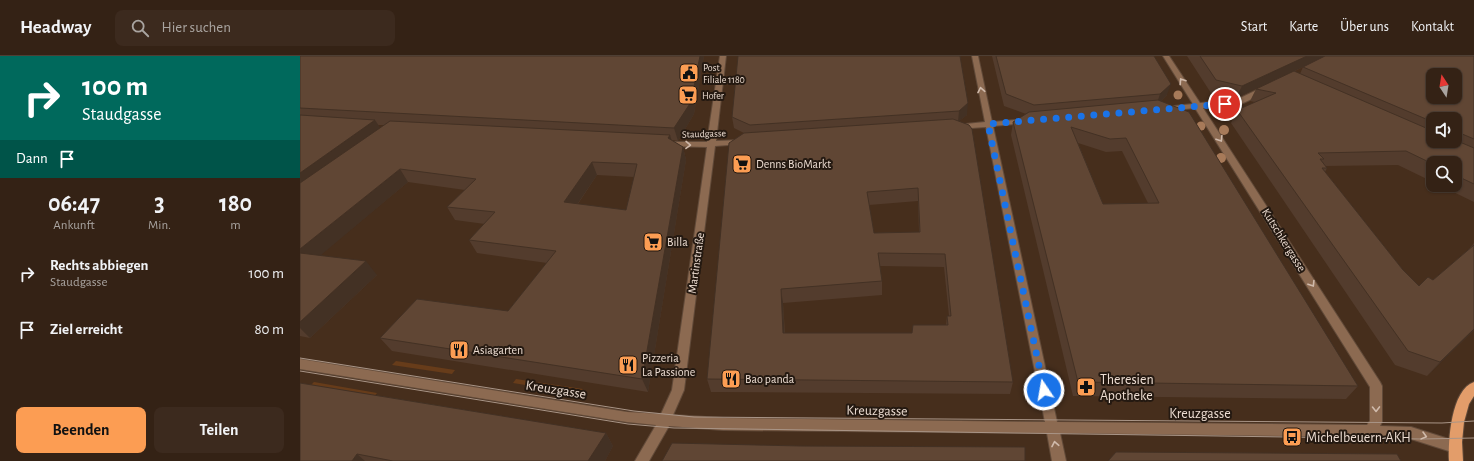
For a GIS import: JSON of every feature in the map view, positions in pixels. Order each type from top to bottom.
[{"type":"main road","points":[[1456,461],[1455,447],[1462,403],[1474,387]]},
{"type":"street","name":"Martinstraße","points":[[642,461],[665,420],[678,390],[723,56]]},
{"type":"street","points":[[975,56],[1058,461]]},
{"type":"street","name":"Kutschkergasse","points":[[1166,56],[1376,386],[1376,422],[1371,431]]},
{"type":"street","points":[[1160,109],[1238,102],[1274,86]]},
{"type":"street","points":[[948,127],[1035,120]]},
{"type":"street","name":"Staudgasse","points":[[652,143],[712,144],[752,141]]},
{"type":"street","name":"Kreuzgasse","points":[[300,364],[627,417],[665,420],[723,424],[1371,431],[1411,433],[1455,447]]},
{"type":"shaded area","points":[[396,361],[455,370],[452,374],[392,365]]},
{"type":"shaded area","points":[[516,379],[583,389],[580,394],[513,383]]},
{"type":"shaded area","points":[[314,382],[377,393],[373,398],[309,387]]},
{"type":"building","points":[[300,56],[700,56],[691,102],[674,128],[300,108]]},
{"type":"building","points":[[738,56],[960,56],[968,103],[959,111],[750,125],[732,117]]},
{"type":"building","points":[[996,56],[1154,56],[1171,84],[1160,94],[1034,105],[1006,94]]},
{"type":"building","points":[[1200,56],[1307,56],[1242,86],[1216,80]]},
{"type":"building","points":[[1325,56],[1474,56],[1474,139],[1462,134],[1462,112],[1426,112],[1426,119],[1303,67]]},
{"type":"building","points":[[1294,71],[1426,128],[1426,148],[1462,148],[1462,143],[1474,148],[1474,184],[1462,178],[1462,156],[1426,156],[1426,161],[1406,151],[1318,153],[1324,159],[1320,159],[1327,168],[1322,168],[1403,270],[1419,286],[1428,277],[1433,280],[1474,245],[1474,329],[1440,362],[1408,351],[1237,110],[1276,93],[1256,89]]},
{"type":"building","points":[[1158,100],[1189,112],[1358,386],[1078,382],[1013,122],[1029,112]],"holes":[[[1071,127],[1110,139],[1126,138],[1159,203],[1103,204]]]},
{"type":"building","points":[[300,115],[375,120],[300,173]]},
{"type":"building","points":[[953,119],[969,125],[972,129],[1013,382],[707,379],[729,143],[744,133]],"holes":[[[918,188],[920,232],[874,233],[867,192]],[[878,253],[945,254],[951,316],[947,316],[948,325],[913,325],[912,333],[783,333],[781,289],[882,281]]]},
{"type":"building","points":[[390,121],[670,135],[668,138],[683,147],[642,379],[380,338],[417,299],[508,311],[556,251],[469,240],[495,212],[447,207],[476,179],[400,169],[300,249],[300,183]],"holes":[[[592,162],[637,164],[626,210],[564,202]]]},
{"type":"building","points":[[300,253],[366,261],[300,322]]},
{"type":"building","points":[[300,383],[606,433],[588,461],[393,461],[357,454],[352,461],[300,461]]},
{"type":"building","points":[[672,443],[800,446],[1025,447],[1025,461],[662,461]]},
{"type":"building","points":[[1116,452],[1397,454],[1401,461],[1108,461]]},
{"type":"tram line","points":[[300,358],[634,411],[694,417],[1442,423],[1474,421]]},
{"type":"tram line","points":[[300,371],[628,424],[674,428],[1422,439],[1474,438]]},
{"type":"place","name":"Post Filiale 1180","points":[[689,73]]},
{"type":"place","name":"Hofer","points":[[688,95]]},
{"type":"place","name":"Denns BioMarkt","points":[[742,164]]},
{"type":"place","name":"Billa","points":[[653,242]]},
{"type":"place","name":"Asiagarten","points":[[459,350]]},
{"type":"place","name":"Pizzeria La Passione","points":[[628,365]]},
{"type":"place","name":"Bao panda","points":[[731,379]]},
{"type":"place","name":"Theresien Apotheke","points":[[1086,387]]},
{"type":"place","name":"Michelbeuern-AKH","points":[[1292,437]]},
{"type":"route","points":[[1044,390],[988,124],[1225,104]]}]
